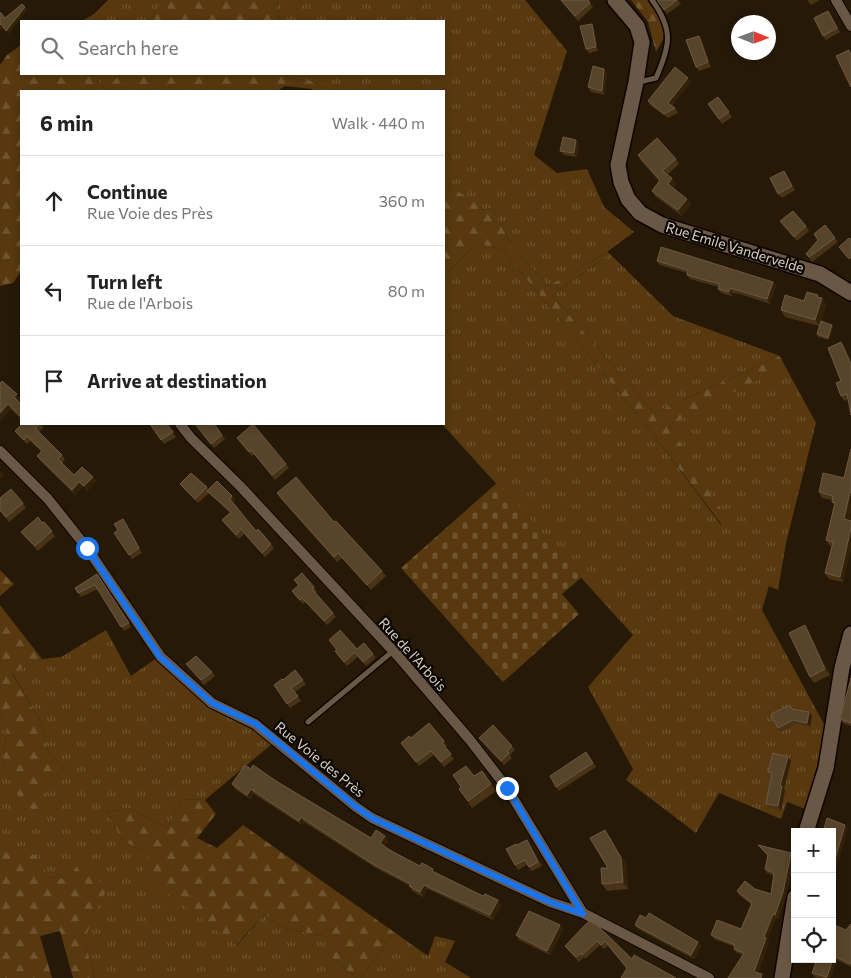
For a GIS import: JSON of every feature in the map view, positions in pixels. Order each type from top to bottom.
[{"type":"street","points":[[615,0],[637,26],[642,42],[636,82]]},
{"type":"street","points":[[836,0],[851,26]]},
{"type":"street","name":"Rue Emile Vandervelde","points":[[636,82],[618,165],[621,182],[628,199],[640,213],[662,225],[820,274],[851,293]]},
{"type":"street","name":"Rue de l'Arbois","points":[[181,425],[393,651],[470,740],[507,788],[583,914]]},
{"type":"street","name":"Rue Voie des Près","points":[[0,452],[48,499],[87,548],[160,657],[212,703],[256,724],[356,807],[372,818],[550,902],[583,914],[709,978]]},
{"type":"street","points":[[807,828],[826,768],[842,668],[851,634]]},
{"type":"street","points":[[782,978],[792,918]]},
{"type":"lane","points":[[636,82],[656,78],[666,54],[668,31],[652,0]]},
{"type":"lane","points":[[308,722],[393,651]]},
{"type":"green space","points":[[108,0],[161,0],[162,4],[150,20],[84,20],[94,14]]},
{"type":"green space","points":[[161,0],[277,0],[280,20],[150,20],[161,4]]},
{"type":"green space","points":[[277,0],[525,0],[567,51],[534,155],[557,173],[587,169],[604,207],[634,232],[607,252],[548,286],[512,246],[492,208],[481,210],[450,189],[445,194],[445,90],[324,90],[314,81],[288,78],[287,75],[445,75],[445,20],[280,20]]},
{"type":"green space","points":[[631,0],[647,0],[660,18],[665,36],[656,52],[648,22]]},
{"type":"green space","points":[[20,46],[20,75],[92,75],[105,89],[120,75],[287,75],[288,78],[314,81],[324,90],[285,86],[279,90],[20,90],[20,272],[13,283],[0,286],[0,65],[7,55]]},
{"type":"green space","points":[[92,75],[120,75],[105,89]]},
{"type":"green space","points":[[450,189],[473,198],[481,210],[492,208],[512,246],[548,286],[607,252],[610,254],[552,295],[654,413],[780,356],[785,366],[669,425],[726,517],[722,525],[653,434],[503,250],[476,243],[445,276],[445,194]]},
{"type":"green space","points":[[476,243],[503,250],[653,434],[721,525],[725,517],[668,425],[785,366],[816,423],[786,543],[778,590],[769,586],[762,610],[825,726],[808,810],[787,802],[781,819],[719,793],[696,833],[626,780],[633,769],[588,687],[633,635],[443,425],[445,425],[445,276]]},
{"type":"green space","points":[[610,254],[673,316],[780,356],[654,413],[552,295]]},
{"type":"green space","points":[[498,482],[582,577],[562,594],[579,614],[503,682],[401,568]]},
{"type":"green space","points":[[0,570],[14,584],[0,596]]},
{"type":"green space","points":[[0,605],[42,659],[12,673],[43,726],[47,749],[63,767],[53,781],[45,787],[47,804],[34,812],[19,796],[3,766],[7,725],[0,713]]},
{"type":"green space","points":[[106,630],[131,676],[158,657],[273,743],[205,800],[182,799],[167,828],[128,808],[107,812],[123,841],[148,853],[237,945],[265,914],[281,927],[328,937],[328,955],[357,978],[95,978],[67,879],[49,877],[6,852],[0,858],[0,713],[7,725],[3,766],[44,787],[53,781],[63,767],[47,749],[43,726],[12,672],[42,659],[61,657]]},
{"type":"green space","points":[[182,799],[205,800],[216,814],[197,838],[217,848],[243,825],[394,932],[361,978],[357,978],[328,955],[328,937],[281,927],[265,914],[236,945],[142,875],[148,853],[123,841],[107,812],[128,808],[167,828]]},
{"type":"green space","points":[[5,852],[36,855],[49,877],[67,879],[81,861],[107,889],[84,939],[95,978],[73,978],[60,931],[40,936],[52,978],[0,978],[0,858]]},
{"type":"green space","points":[[394,932],[428,956],[435,936],[455,941],[445,962],[471,978],[361,978]]},
{"type":"building","points":[[561,0],[588,0],[590,3],[575,16]]},
{"type":"building","points":[[657,0],[677,0],[664,10]]},
{"type":"building","points":[[22,4],[25,7],[6,31],[0,25],[0,12],[5,18]]},
{"type":"building","points":[[828,11],[837,28],[823,36],[814,18]]},
{"type":"building","points":[[592,24],[596,47],[586,49],[580,26]]},
{"type":"building","points":[[699,36],[708,62],[696,67],[686,40]]},
{"type":"building","points":[[849,50],[851,55],[851,87],[836,56]]},
{"type":"building","points":[[593,66],[604,69],[602,91],[588,87]]},
{"type":"building","points":[[675,67],[688,78],[668,103],[675,108],[664,114],[648,101]]},
{"type":"building","points":[[718,97],[729,112],[719,119],[708,104]]},
{"type":"building","points":[[563,137],[576,140],[574,153],[560,151]]},
{"type":"building","points":[[657,138],[676,159],[662,171],[672,178],[668,184],[687,199],[678,210],[652,191],[660,180],[638,155]]},
{"type":"building","points":[[784,171],[792,186],[778,194],[770,178]]},
{"type":"building","points":[[793,211],[806,226],[794,237],[780,221]]},
{"type":"building","points":[[825,225],[835,238],[809,257],[806,254],[818,240],[814,234]]},
{"type":"building","points":[[849,238],[851,240],[851,257],[849,259],[839,247]]},
{"type":"building","points":[[661,247],[773,282],[767,299],[730,288],[729,292],[718,289],[720,284],[687,275],[688,270],[657,261]]},
{"type":"building","points":[[807,292],[822,298],[815,320],[781,310],[785,295],[804,301]]},
{"type":"building","points":[[821,321],[832,325],[828,338],[817,334]]},
{"type":"building","points":[[841,342],[851,364],[851,415],[847,394],[841,396],[836,383],[841,381],[828,348]]},
{"type":"building","points":[[2,381],[17,394],[14,397],[20,403],[20,416],[8,404],[0,413],[0,383]]},
{"type":"building","points":[[21,425],[39,425],[35,428],[62,455],[58,459],[74,475],[82,467],[93,477],[84,486],[79,482],[72,490],[37,456],[42,451],[27,436],[24,440],[15,431]]},
{"type":"building","points":[[151,425],[168,425],[173,432],[161,440]]},
{"type":"building","points":[[196,425],[215,425],[222,435],[211,444]]},
{"type":"building","points":[[254,425],[286,464],[272,475],[251,450],[249,452],[237,438]]},
{"type":"building","points":[[851,449],[851,493],[844,519],[851,521],[851,528],[840,577],[825,573],[833,542],[826,540],[835,503],[832,502],[833,496],[819,492],[823,473],[844,478]]},
{"type":"building","points":[[191,473],[207,487],[195,499],[180,484]]},
{"type":"building","points":[[296,477],[334,522],[336,521],[382,571],[367,585],[338,553],[334,557],[277,493]]},
{"type":"building","points":[[217,481],[232,496],[230,499],[256,531],[258,529],[271,544],[262,553],[241,529],[236,535],[222,520],[231,512],[207,491]]},
{"type":"building","points":[[11,489],[23,503],[6,517],[0,510],[0,498]]},
{"type":"building","points":[[38,517],[52,531],[35,546],[21,532]]},
{"type":"building","points":[[123,519],[139,548],[129,555],[114,533],[118,530],[114,524]]},
{"type":"building","points":[[302,573],[314,587],[312,589],[333,613],[324,621],[302,598],[300,600],[292,591],[299,585],[294,580]]},
{"type":"building","points":[[97,574],[129,623],[121,627],[95,585],[78,593],[75,588]]},
{"type":"building","points":[[805,625],[825,669],[810,677],[789,633]]},
{"type":"building","points":[[340,630],[357,649],[364,643],[373,654],[363,662],[355,652],[344,662],[329,640]]},
{"type":"building","points":[[196,656],[212,672],[201,680],[186,664]]},
{"type":"building","points":[[295,670],[303,680],[291,688],[298,696],[287,704],[274,685]]},
{"type":"building","points":[[851,678],[851,723],[840,719]]},
{"type":"building","points":[[790,705],[792,709],[809,712],[807,723],[793,720],[778,728],[771,714]]},
{"type":"building","points":[[429,723],[444,741],[442,743],[451,754],[441,762],[431,751],[416,762],[401,743],[409,736],[411,738]]},
{"type":"building","points":[[493,725],[512,746],[507,751],[509,753],[501,761],[479,738]]},
{"type":"building","points":[[586,752],[593,763],[556,787],[550,776]]},
{"type":"building","points":[[773,753],[788,757],[780,786],[782,786],[778,806],[766,804],[772,773],[768,772]]},
{"type":"building","points":[[245,765],[251,769],[253,765],[276,781],[371,838],[376,830],[385,836],[380,843],[391,851],[420,866],[422,863],[433,869],[432,871],[483,896],[485,894],[498,900],[490,915],[424,885],[420,892],[409,886],[411,884],[373,864],[301,817],[299,821],[251,789],[247,795],[232,784]]},
{"type":"building","points":[[466,766],[474,776],[482,771],[491,784],[468,801],[459,789],[461,787],[453,775]]},
{"type":"building","points":[[827,818],[845,825],[836,856],[836,828],[824,828]]},
{"type":"building","points":[[605,830],[621,858],[623,882],[602,884],[601,868],[608,868],[590,838]]},
{"type":"building","points":[[527,840],[538,862],[529,867],[525,860],[515,865],[506,849]]},
{"type":"building","points":[[758,845],[791,853],[783,892],[775,915],[773,914],[764,937],[766,938],[754,972],[762,974],[761,978],[728,978],[744,953],[734,949],[735,945],[711,935],[717,920],[741,929],[752,903],[737,891],[745,881],[755,889],[771,894],[774,873],[765,869],[768,855]]},
{"type":"building","points":[[529,911],[560,925],[547,951],[516,935]]},
{"type":"building","points":[[649,913],[698,942],[691,955],[635,925],[640,915],[646,918]]},
{"type":"building","points":[[589,921],[597,925],[632,959],[634,955],[676,978],[621,978],[627,968],[605,941],[601,945],[597,941],[582,955],[581,953],[576,957],[565,946]]},
{"type":"building","points":[[851,924],[851,964],[836,957],[836,926],[846,930]]},
{"type":"building","points":[[816,963],[832,963],[827,977],[812,973]]},
{"type":"route","points":[[87,548],[160,657],[212,703],[256,724],[356,807],[372,818],[550,902],[583,914],[507,788]]}]
